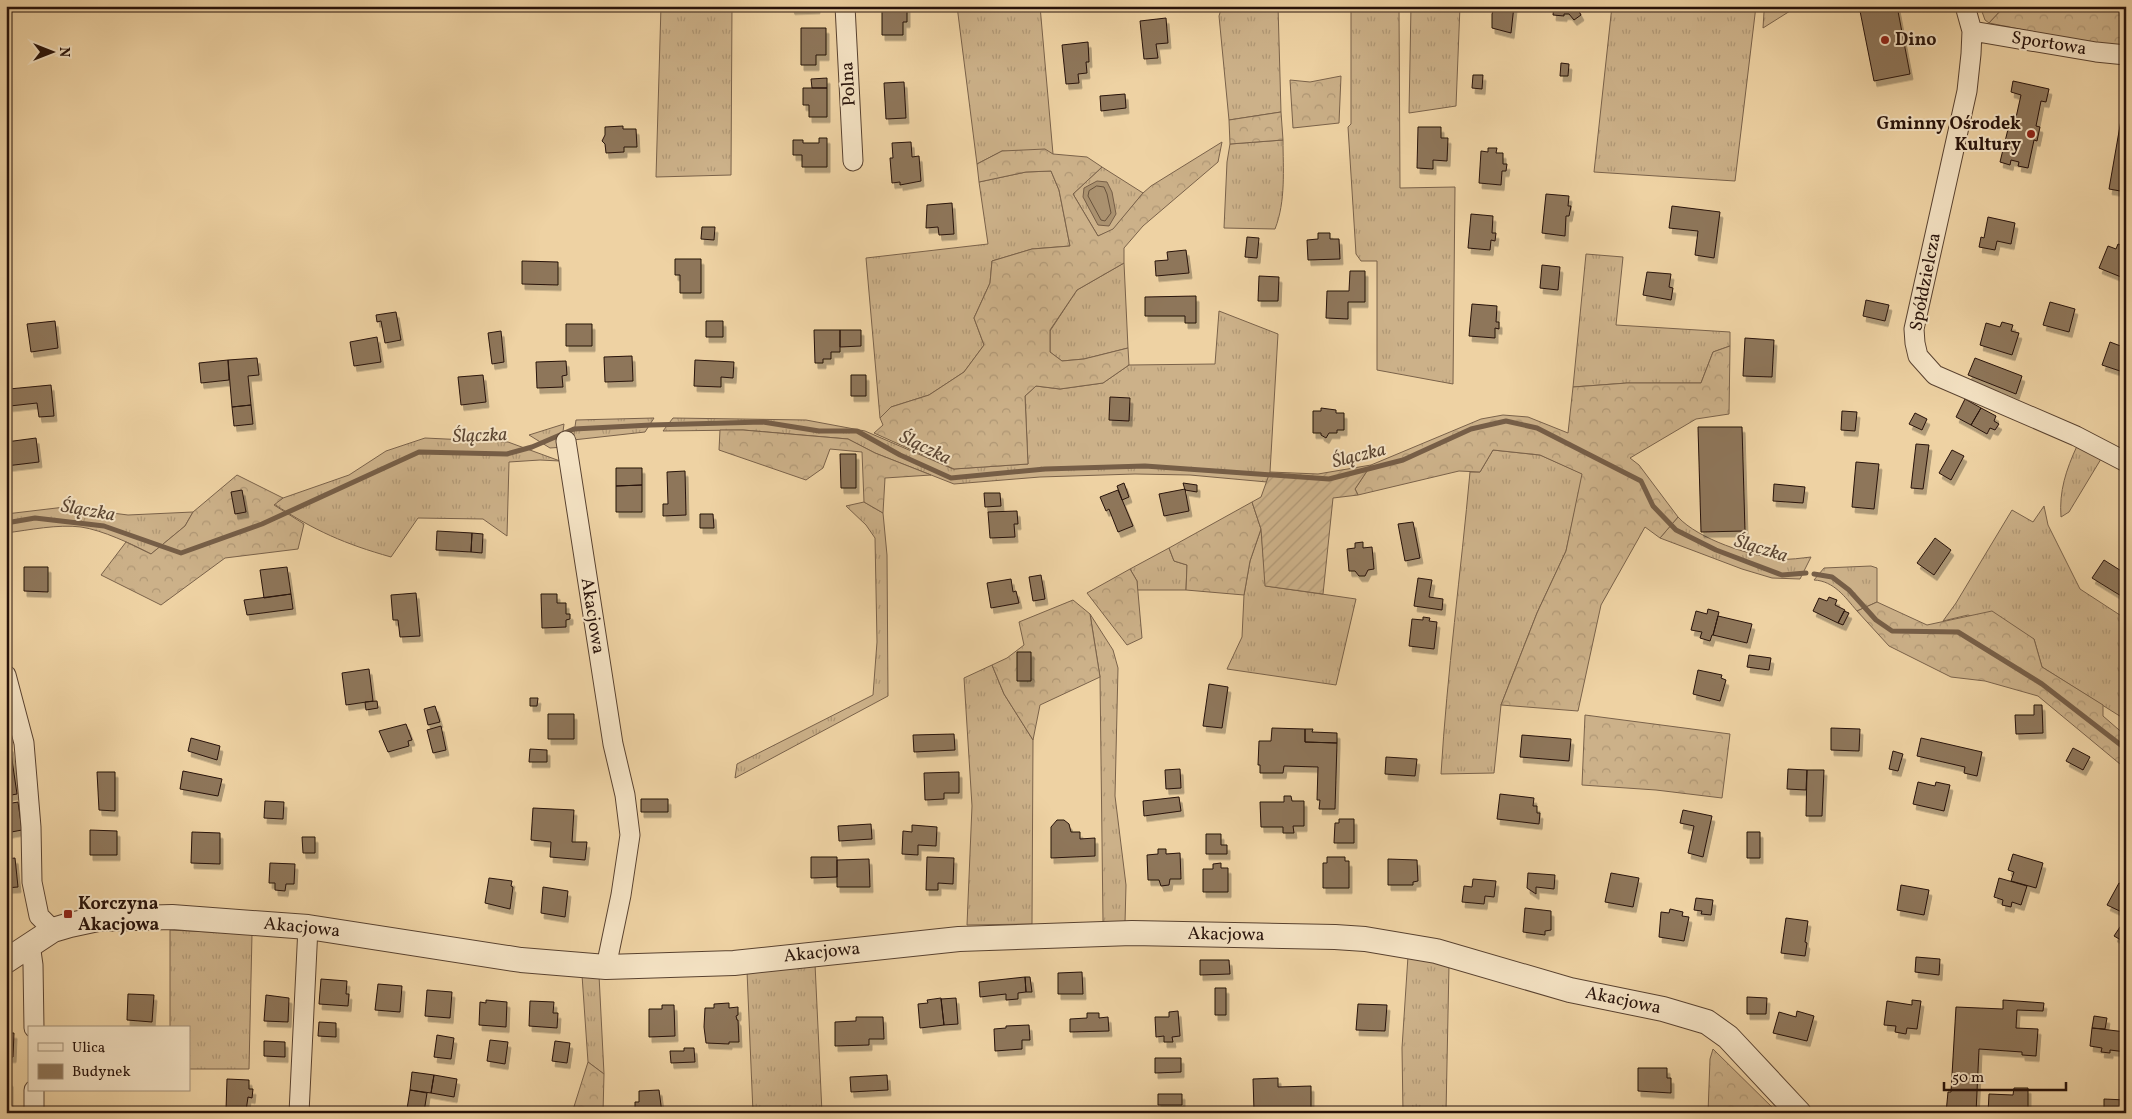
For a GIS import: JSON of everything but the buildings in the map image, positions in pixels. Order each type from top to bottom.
[{"type":"street","name":"Polna","points":[[845,6],[853,161]]},
{"type":"street","name":"Spółdzielcza","points":[[1965,6],[1972,31],[1972,54],[1966,91],[1914,329],[1914,343],[1918,356],[1935,375],[2076,436],[2126,462]]},
{"type":"street","name":"Sportowa","points":[[1972,31],[2096,52],[2126,55]]},
{"type":"street","name":"Akacjowa","points":[[566,441],[612,744],[625,795],[630,835],[621,895],[606,966]]},
{"type":"street","points":[[6,675],[24,743],[31,826],[32,882],[39,916],[54,930]]},
{"type":"street","name":"Akacjowa","points":[[6,961],[54,930],[98,919],[172,917],[308,927],[521,960],[606,966],[734,963],[978,938],[1132,933],[1365,939],[1436,950],[1570,990],[1663,1009],[1707,1022],[1728,1037],[1799,1113]]},
{"type":"street","points":[[300,1113],[308,927]]},
{"type":"street","points":[[30,944],[33,965],[34,1026]]},
{"type":"street","points":[[34,1092],[34,1113]]},
{"type":"green space","points":[[661,6],[732,6],[731,175],[656,177]]},
{"type":"green space","points":[[957,6],[1040,6],[1053,154],[1002,151],[977,164]]},
{"type":"green space","points":[[1222,6],[1278,6],[1281,112],[1229,120],[1219,16]]},
{"type":"green space","points":[[1351,6],[1399,6],[1400,188],[1455,187],[1453,384],[1377,370],[1377,261],[1361,261],[1356,254],[1348,127],[1351,124]]},
{"type":"green space","points":[[1411,6],[1460,6],[1456,106],[1409,113]]},
{"type":"green space","points":[[1612,6],[1756,6],[1735,181],[1594,172]]},
{"type":"green space","points":[[1775,6],[1798,6],[1763,28],[1764,12]]},
{"type":"green space","points":[[1980,6],[2005,6],[1989,23],[1985,20]]},
{"type":"green space","points":[[2005,6],[2126,6],[2126,47],[2104,46],[1989,23]]},
{"type":"green space","points":[[1341,76],[1339,123],[1293,128],[1290,80],[1310,82]]},
{"type":"green space","points":[[1281,112],[1283,140],[1230,144],[1229,120]]},
{"type":"green space","points":[[1283,140],[1282,196],[1279,218],[1275,229],[1224,228],[1227,162],[1230,144]]},
{"type":"green space","points":[[1222,142],[1218,162],[1143,226],[1124,248],[1124,263],[1077,290],[1050,330],[1050,352],[1062,361],[1084,359],[1128,348],[1129,365],[1103,383],[1060,389],[1036,386],[1025,396],[1028,464],[954,469],[874,433],[883,425],[880,418],[891,407],[929,395],[964,372],[984,345],[974,318],[990,283],[992,261],[1032,249],[1070,246],[1059,190],[1051,171],[1026,172],[979,182],[977,164],[1002,151],[1045,149],[1053,154],[1087,157],[1102,167],[1073,194],[1098,236],[1113,229],[1151,186]]},
{"type":"green space","points":[[1102,167],[1143,193],[1113,230],[1098,236],[1073,194]]},
{"type":"green space","points":[[1051,171],[1059,190],[1070,246],[1032,249],[992,261],[990,283],[974,318],[984,345],[964,372],[929,395],[891,407],[880,418],[866,258],[988,244],[979,182],[1026,172]]},
{"type":"green space","points":[[1586,254],[1623,257],[1616,325],[1730,332],[1730,346],[1713,352],[1701,383],[1627,383],[1573,387]]},
{"type":"green space","points":[[1124,263],[1128,348],[1084,359],[1062,361],[1050,352],[1050,331],[1077,290]]},
{"type":"green space","points":[[1219,311],[1278,334],[1270,472],[1267,482],[1190,475],[1135,474],[1040,477],[954,484],[875,453],[848,439],[743,430],[663,431],[673,418],[806,420],[865,431],[953,469],[1028,464],[1025,396],[1036,386],[1060,389],[1103,383],[1129,365],[1215,364]]},
{"type":"green space","points":[[1730,346],[1729,414],[1696,419],[1630,458],[1639,465],[1678,517],[1660,538],[1645,527],[1601,605],[1578,711],[1501,705],[1537,613],[1566,551],[1582,474],[1540,455],[1493,450],[1480,472],[1459,471],[1358,495],[1355,489],[1371,465],[1481,419],[1503,415],[1528,417],[1568,433],[1573,387],[1627,383],[1701,383],[1713,352]]},
{"type":"green space","points":[[654,418],[645,432],[573,440],[576,420]]},
{"type":"green space","points":[[564,424],[562,439],[564,447],[550,448],[529,435]]},
{"type":"green space","points":[[720,430],[743,430],[848,439],[875,453],[931,475],[885,478],[883,513],[864,502],[862,452],[830,449],[823,468],[806,480],[719,450]]},
{"type":"green space","points":[[425,438],[508,442],[560,461],[509,462],[507,536],[483,519],[418,518],[391,557],[331,536],[274,504],[283,498],[349,475],[386,451]]},
{"type":"green space","points":[[2077,446],[2101,459],[2069,512],[2061,517],[2061,498],[2064,481]]},
{"type":"green space","points":[[1493,450],[1540,455],[1583,474],[1566,551],[1537,613],[1501,705],[1494,773],[1441,774],[1470,472],[1480,472]]},
{"type":"green space","points":[[1371,465],[1355,489],[1358,495],[1333,498],[1323,594],[1265,586],[1261,529],[1252,502],[1261,497],[1270,472],[1318,474]]},
{"type":"green space","points":[[237,475],[283,498],[274,505],[304,524],[298,549],[225,558],[161,605],[101,575],[126,542],[151,554],[185,526],[193,512]]},
{"type":"green space","points":[[864,502],[883,513],[887,555],[888,696],[735,778],[737,764],[873,695],[877,642],[875,538],[866,525],[846,506]]},
{"type":"green space","points":[[1252,502],[1261,529],[1250,561],[1244,595],[1186,590],[1187,565],[1174,561],[1169,548]]},
{"type":"green space","points":[[2044,506],[2048,525],[2080,589],[2126,619],[2126,720],[2042,667],[2034,639],[1968,615],[1943,621],[1956,603],[2012,510],[2033,522]]},
{"type":"green space","points":[[65,507],[128,515],[193,512],[185,526],[151,554],[107,534],[81,527],[53,527],[6,533],[6,514]]},
{"type":"green space","points":[[1678,517],[1687,525],[1711,539],[1740,550],[1780,559],[1811,557],[1800,579],[1772,578],[1742,569],[1660,538]]},
{"type":"green space","points":[[1261,529],[1266,586],[1356,599],[1336,685],[1227,669],[1242,637],[1244,595],[1250,561]]},
{"type":"green space","points":[[1169,548],[1174,561],[1187,565],[1186,590],[1137,590],[1137,581],[1130,569]]},
{"type":"green space","points":[[1871,566],[1877,568],[1877,602],[1857,611],[1833,587],[1827,583],[1814,580],[1824,568]]},
{"type":"green space","points":[[1130,569],[1137,581],[1142,638],[1127,645],[1087,593]]},
{"type":"green space","points":[[1073,600],[1090,614],[1100,677],[1040,705],[1033,740],[1004,694],[992,665],[1007,658],[1024,645],[1019,622]]},
{"type":"green space","points":[[1877,602],[1927,625],[1992,611],[2034,639],[2042,667],[2103,705],[2103,716],[2126,736],[2126,769],[2038,696],[1985,681],[1951,677],[1889,646],[1857,611]]},
{"type":"green space","points":[[1090,614],[1113,650],[1118,668],[1115,796],[1126,885],[1125,923],[1103,922],[1100,677]]},
{"type":"green space","points":[[992,665],[1004,694],[1033,740],[1032,924],[967,925],[972,806],[964,678]]},
{"type":"green space","points":[[1585,715],[1730,734],[1722,798],[1656,790],[1582,785]]},
{"type":"green space","points":[[170,930],[252,934],[249,1069],[190,1069],[190,1026],[170,1026]]},
{"type":"green space","points":[[1408,956],[1449,965],[1446,1113],[1403,1113],[1402,1048]]},
{"type":"green space","points":[[815,964],[822,1113],[753,1113],[747,971]]},
{"type":"green space","points":[[582,975],[599,975],[604,1074],[588,1062]]},
{"type":"green space","points":[[1713,1049],[1778,1113],[1708,1113],[1710,1059]]},
{"type":"green space","points":[[588,1062],[604,1074],[603,1113],[572,1113]]},
{"type":"water","points":[[1097,181],[1107,182],[1112,192],[1116,214],[1109,226],[1098,225],[1083,197],[1084,188]]},
{"type":"waterway","name":"Ślączka","points":[[6,523],[35,518],[104,526],[181,553],[262,524],[419,452],[507,454],[532,447],[574,429],[763,422],[819,431],[857,431],[900,455],[951,478],[1045,469],[1145,466],[1329,479],[1403,460],[1471,429],[1506,421],[1537,428],[1641,481],[1653,506],[1676,530],[1716,550],[1782,575],[1806,573]]},
{"type":"waterway","name":"Ślączka","points":[[1814,574],[1832,577],[1849,590],[1876,620],[1892,631],[1958,632],[2042,684],[2126,749]]},
{"type":"place","name":"Dino","points":[[1885,40]]},
{"type":"place","name":"Gminny Ośrodek Kultury","points":[[2031,134]]},
{"type":"place","name":"Korczyna Akacjowa","points":[[68,914]]}]
